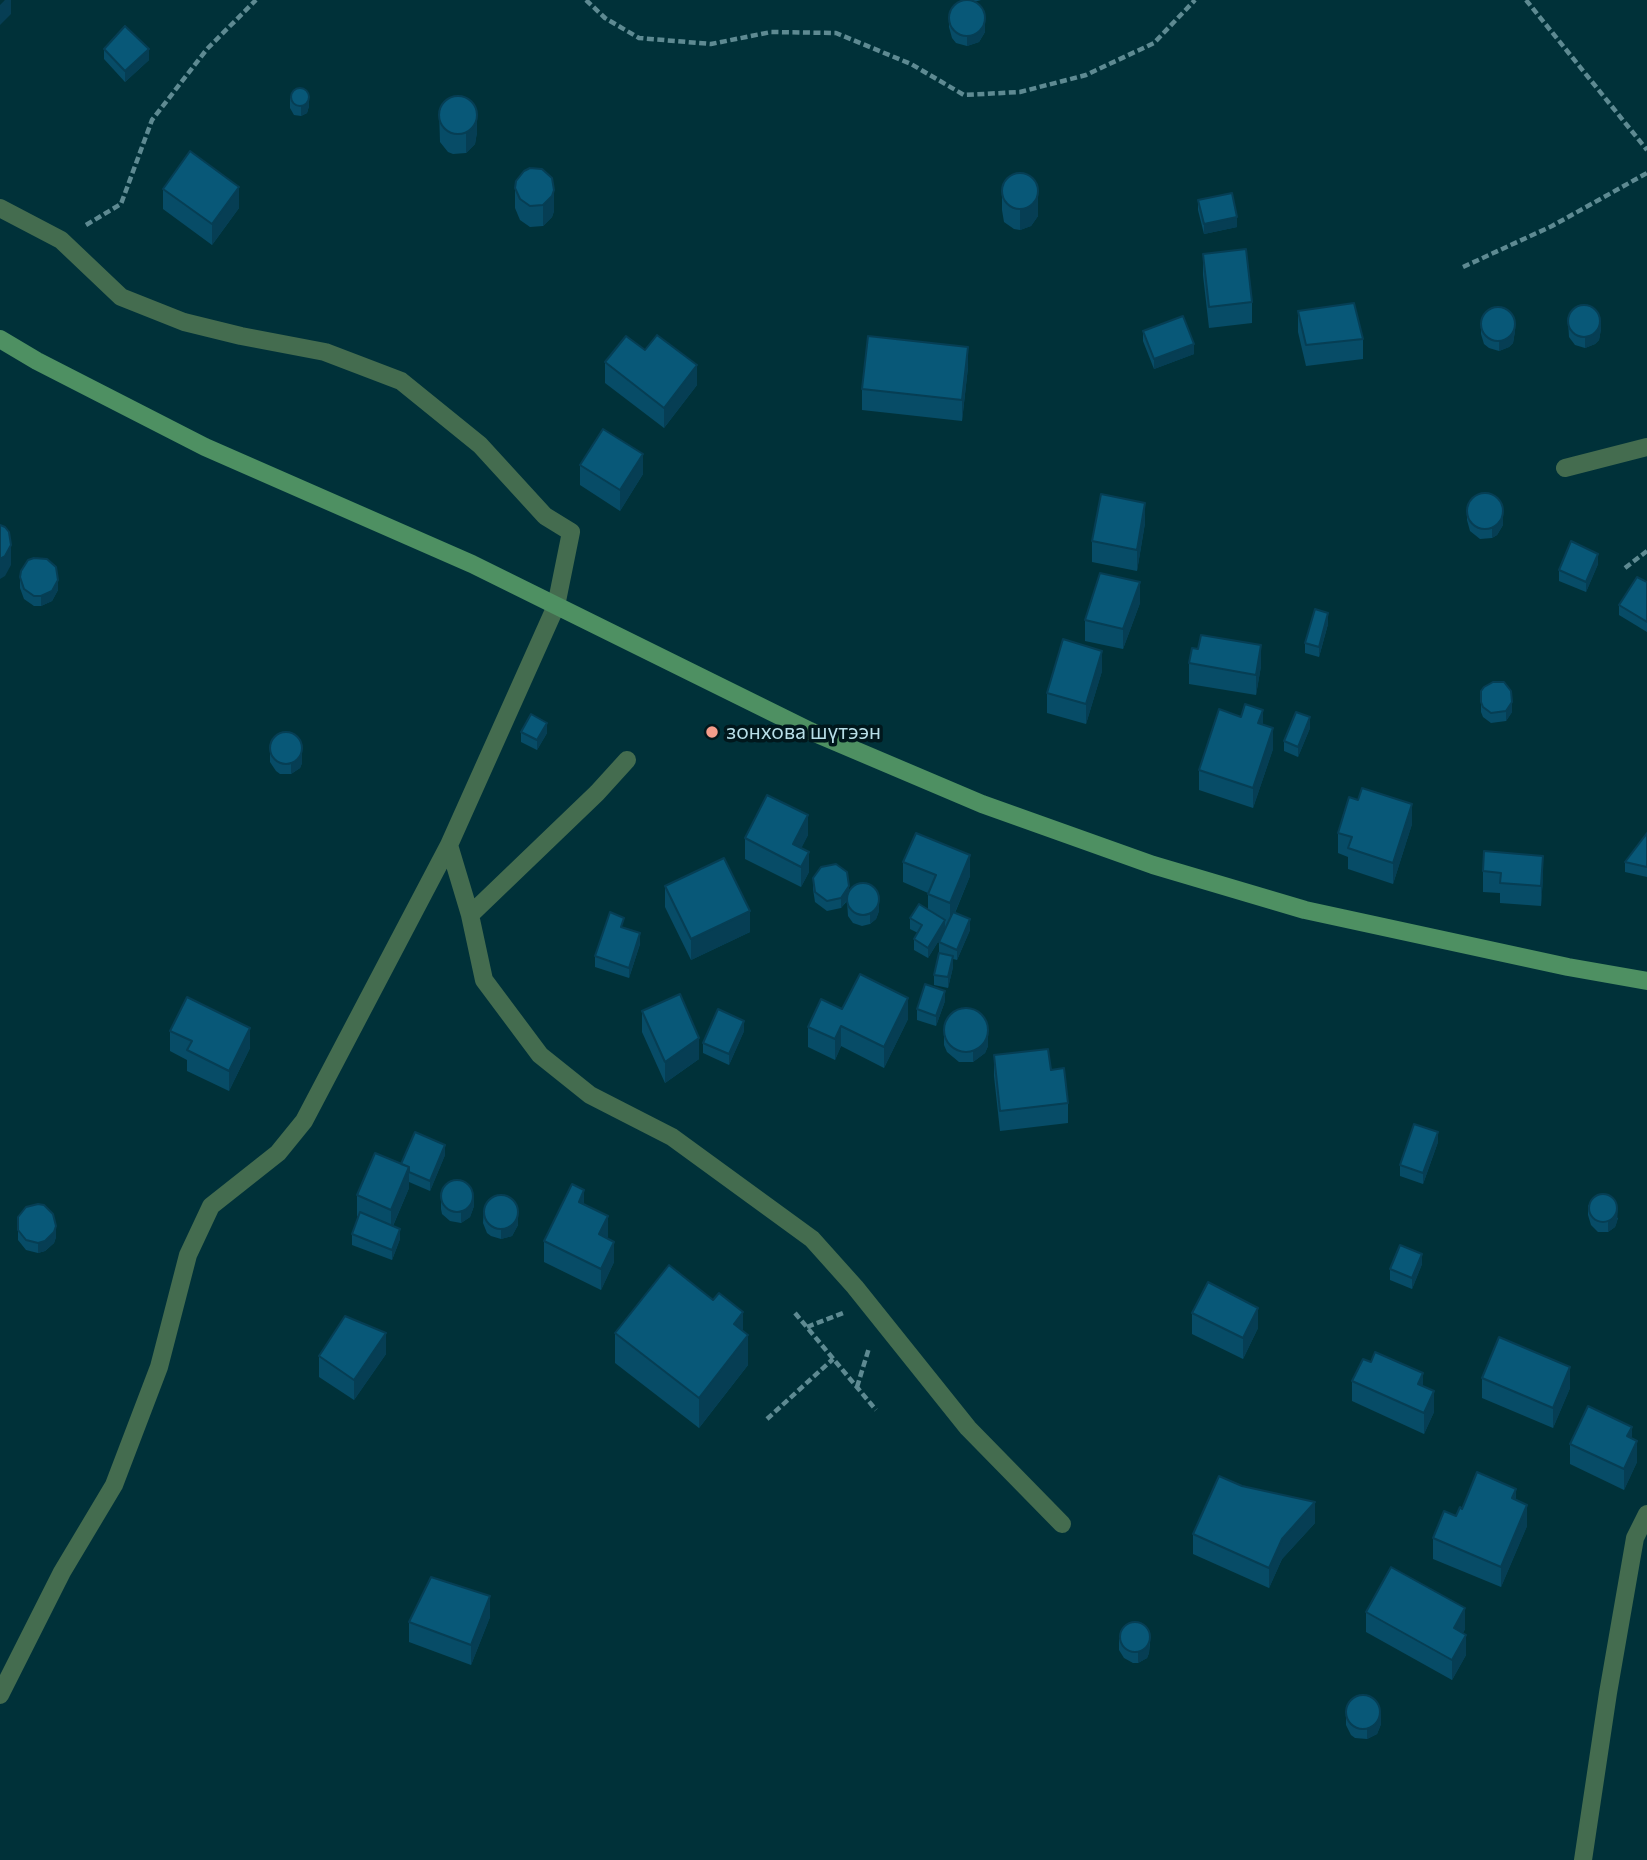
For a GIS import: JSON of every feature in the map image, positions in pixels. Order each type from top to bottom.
[{"type":"main road","points":[[0,339],[37,361],[205,447],[471,564],[810,731],[982,804],[1153,865],[1305,910],[1568,967],[1647,981]]},
{"type":"street","points":[[0,208],[61,240],[121,297],[184,322],[325,352],[401,381],[480,445],[545,516],[571,532],[556,606],[449,845],[304,1121],[278,1153],[211,1206],[188,1255],[159,1367],[114,1485],[62,1572],[0,1695]]},
{"type":"street","points":[[1564,468],[1647,447]]},
{"type":"street","points":[[470,915],[597,793],[627,760]]},
{"type":"street","points":[[449,845],[470,915],[484,980],[540,1055],[590,1096],[672,1138],[812,1238],[855,1287],[968,1428],[1062,1524]]},
{"type":"street","points":[[1584,1860],[1608,1693],[1635,1538],[1647,1514]]},
{"type":"path","points":[[61,240],[121,204],[152,120],[207,50],[256,0]]},
{"type":"path","points":[[586,0],[605,18],[639,38],[711,44],[771,32],[836,33],[911,64],[964,95],[1020,92],[1086,75],[1154,43],[1195,0]]},
{"type":"path","points":[[1526,0],[1647,150]]},
{"type":"path","points":[[1463,267],[1552,226],[1647,173]]},
{"type":"path","points":[[1625,568],[1647,551]]},
{"type":"path","points":[[807,1327],[845,1312]]},
{"type":"path","points":[[795,1313],[876,1410]]},
{"type":"path","points":[[857,1387],[872,1338]]},
{"type":"path","points":[[767,1419],[833,1359]]},
{"type":"building","points":[[967,0],[979,6],[985,18],[979,30],[967,36],[955,30],[949,18],[955,6]]},
{"type":"building","points":[[125,26],[149,49],[125,71],[104,49]]},
{"type":"building","points":[[300,88],[306,91],[309,97],[306,103],[300,106],[294,103],[291,97],[294,91]]},
{"type":"building","points":[[458,96],[471,102],[477,115],[471,128],[458,134],[445,128],[439,115],[445,102]]},
{"type":"building","points":[[190,151],[239,187],[212,224],[163,189]]},
{"type":"building","points":[[530,168],[542,169],[552,178],[552,196],[543,205],[530,206],[520,199],[515,188],[516,181]]},
{"type":"building","points":[[1020,173],[1032,179],[1038,191],[1032,203],[1020,209],[1008,203],[1002,191],[1008,179]]},
{"type":"building","points":[[1232,193],[1237,217],[1204,224],[1198,200]]},
{"type":"building","points":[[1246,249],[1252,302],[1209,307],[1203,254]]},
{"type":"building","points":[[1354,303],[1363,339],[1306,345],[1298,311]]},
{"type":"building","points":[[1584,305],[1595,310],[1600,321],[1595,332],[1584,337],[1573,332],[1568,321],[1573,310]]},
{"type":"building","points":[[1498,307],[1510,312],[1515,324],[1510,336],[1498,341],[1486,336],[1481,324],[1486,312]]},
{"type":"building","points":[[1183,316],[1194,344],[1154,359],[1143,331]]},
{"type":"building","points":[[657,335],[697,365],[664,408],[605,362],[626,336],[645,350]]},
{"type":"building","points":[[868,336],[968,347],[962,400],[862,389]]},
{"type":"building","points":[[603,429],[643,454],[620,490],[580,465]]},
{"type":"building","points":[[1485,493],[1497,499],[1503,511],[1497,523],[1485,529],[1473,523],[1467,511],[1473,499]]},
{"type":"building","points":[[1101,494],[1145,503],[1137,550],[1092,541]]},
{"type":"building","points":[[0,525],[9,532],[11,545],[0,559]]},
{"type":"building","points":[[1571,541],[1598,554],[1586,582],[1559,570]]},
{"type":"building","points":[[47,559],[56,567],[58,580],[52,591],[41,596],[34,596],[24,589],[20,577],[28,560]]},
{"type":"building","points":[[1100,573],[1140,582],[1123,629],[1085,620]]},
{"type":"building","points":[[1637,577],[1647,582],[1647,622],[1619,605]]},
{"type":"building","points":[[1315,609],[1328,613],[1319,647],[1305,643]]},
{"type":"building","points":[[1201,635],[1261,645],[1256,675],[1189,663],[1192,648],[1198,649]]},
{"type":"building","points":[[1063,639],[1102,651],[1086,704],[1047,693]]},
{"type":"building","points":[[1493,682],[1504,682],[1511,691],[1512,702],[1506,711],[1491,713],[1483,707],[1481,691]]},
{"type":"building","points":[[1245,704],[1263,710],[1258,723],[1273,728],[1253,788],[1199,770],[1219,709],[1241,717]]},
{"type":"building","points":[[1296,712],[1310,717],[1298,747],[1284,741]]},
{"type":"building","points":[[531,714],[547,723],[537,740],[521,732]]},
{"type":"building","points":[[286,732],[297,737],[302,748],[297,759],[286,764],[275,759],[270,748],[275,737]]},
{"type":"building","points":[[1362,788],[1412,804],[1393,863],[1348,848],[1352,837],[1338,833],[1349,797],[1358,800]]},
{"type":"building","points":[[767,795],[808,815],[793,844],[809,852],[801,867],[745,838]]},
{"type":"building","points":[[916,833],[970,855],[950,903],[928,894],[936,875],[903,862]]},
{"type":"building","points":[[1647,833],[1647,867],[1625,862]]},
{"type":"building","points":[[1484,851],[1543,856],[1541,886],[1500,883],[1501,873],[1483,871]]},
{"type":"building","points":[[724,858],[750,911],[691,939],[665,886]]},
{"type":"building","points":[[836,864],[847,872],[849,886],[841,898],[827,901],[815,892],[813,878],[821,867]]},
{"type":"building","points":[[863,883],[874,888],[879,899],[874,910],[863,915],[852,910],[847,899],[852,888]]},
{"type":"building","points":[[919,904],[945,920],[928,948],[914,939],[922,925],[910,918]]},
{"type":"building","points":[[610,912],[624,918],[621,927],[640,933],[629,968],[595,956]]},
{"type":"building","points":[[953,912],[970,919],[957,950],[939,942]]},
{"type":"building","points":[[939,953],[953,956],[948,977],[934,975]]},
{"type":"building","points":[[860,974],[908,998],[884,1047],[841,1026],[835,1039],[808,1027],[821,999],[842,1009]]},
{"type":"building","points":[[925,984],[945,991],[936,1016],[917,1009]]},
{"type":"building","points":[[680,994],[699,1038],[665,1062],[642,1011]]},
{"type":"building","points":[[187,997],[250,1028],[229,1071],[187,1050],[192,1041],[170,1031]]},
{"type":"building","points":[[966,1008],[981,1015],[988,1030],[981,1045],[966,1052],[951,1045],[944,1030],[951,1015]]},
{"type":"building","points":[[718,1009],[744,1021],[729,1054],[703,1043]]},
{"type":"building","points":[[1048,1049],[1051,1070],[1064,1068],[1068,1103],[1000,1111],[994,1055]]},
{"type":"building","points":[[1414,1124],[1438,1132],[1423,1173],[1400,1165]]},
{"type":"building","points":[[415,1132],[445,1145],[430,1181],[409,1172],[409,1167],[401,1164]]},
{"type":"building","points":[[375,1153],[409,1167],[391,1210],[357,1195]]},
{"type":"building","points":[[457,1180],[468,1185],[473,1196],[468,1207],[457,1212],[446,1207],[441,1196],[446,1185]]},
{"type":"building","points":[[572,1184],[584,1190],[579,1202],[608,1216],[599,1234],[614,1242],[601,1269],[544,1241]]},
{"type":"building","points":[[1603,1194],[1613,1198],[1617,1208],[1613,1218],[1603,1222],[1593,1218],[1589,1208],[1593,1198]]},
{"type":"building","points":[[501,1195],[513,1200],[518,1212],[513,1224],[501,1229],[489,1224],[484,1212],[489,1200]]},
{"type":"building","points":[[44,1205],[53,1214],[56,1226],[45,1241],[38,1243],[26,1240],[18,1230],[18,1217],[26,1207]]},
{"type":"building","points":[[360,1212],[400,1229],[392,1250],[352,1234]]},
{"type":"building","points":[[1400,1245],[1422,1254],[1412,1278],[1390,1269]]},
{"type":"building","points":[[669,1265],[713,1300],[719,1293],[743,1312],[734,1324],[748,1335],[699,1398],[615,1333]]},
{"type":"building","points":[[1208,1282],[1258,1308],[1243,1338],[1192,1313]]},
{"type":"building","points":[[345,1316],[386,1333],[354,1380],[319,1356]]},
{"type":"building","points":[[1499,1337],[1570,1367],[1553,1408],[1482,1378]]},
{"type":"building","points":[[1375,1352],[1423,1373],[1418,1384],[1434,1391],[1424,1413],[1352,1381],[1363,1359],[1371,1362]]},
{"type":"building","points":[[1588,1406],[1632,1427],[1627,1436],[1637,1441],[1624,1469],[1570,1444]]},
{"type":"building","points":[[1477,1472],[1516,1489],[1512,1498],[1527,1505],[1501,1567],[1433,1538],[1444,1511],[1456,1516],[1460,1507],[1462,1509]]},
{"type":"building","points":[[1219,1476],[1242,1486],[1315,1502],[1282,1539],[1269,1568],[1193,1534]]},
{"type":"building","points":[[1391,1567],[1465,1608],[1454,1628],[1466,1635],[1452,1660],[1366,1612]]},
{"type":"building","points":[[431,1577],[490,1596],[471,1645],[409,1622]]},
{"type":"building","points":[[1135,1622],[1146,1626],[1150,1637],[1146,1648],[1135,1652],[1124,1648],[1120,1637],[1124,1626]]},
{"type":"building","points":[[1363,1695],[1375,1700],[1380,1712],[1375,1724],[1363,1729],[1351,1724],[1346,1712],[1351,1700]]},
{"type":"place","name":"зонхова шүтээн","points":[[712,732]]}]
